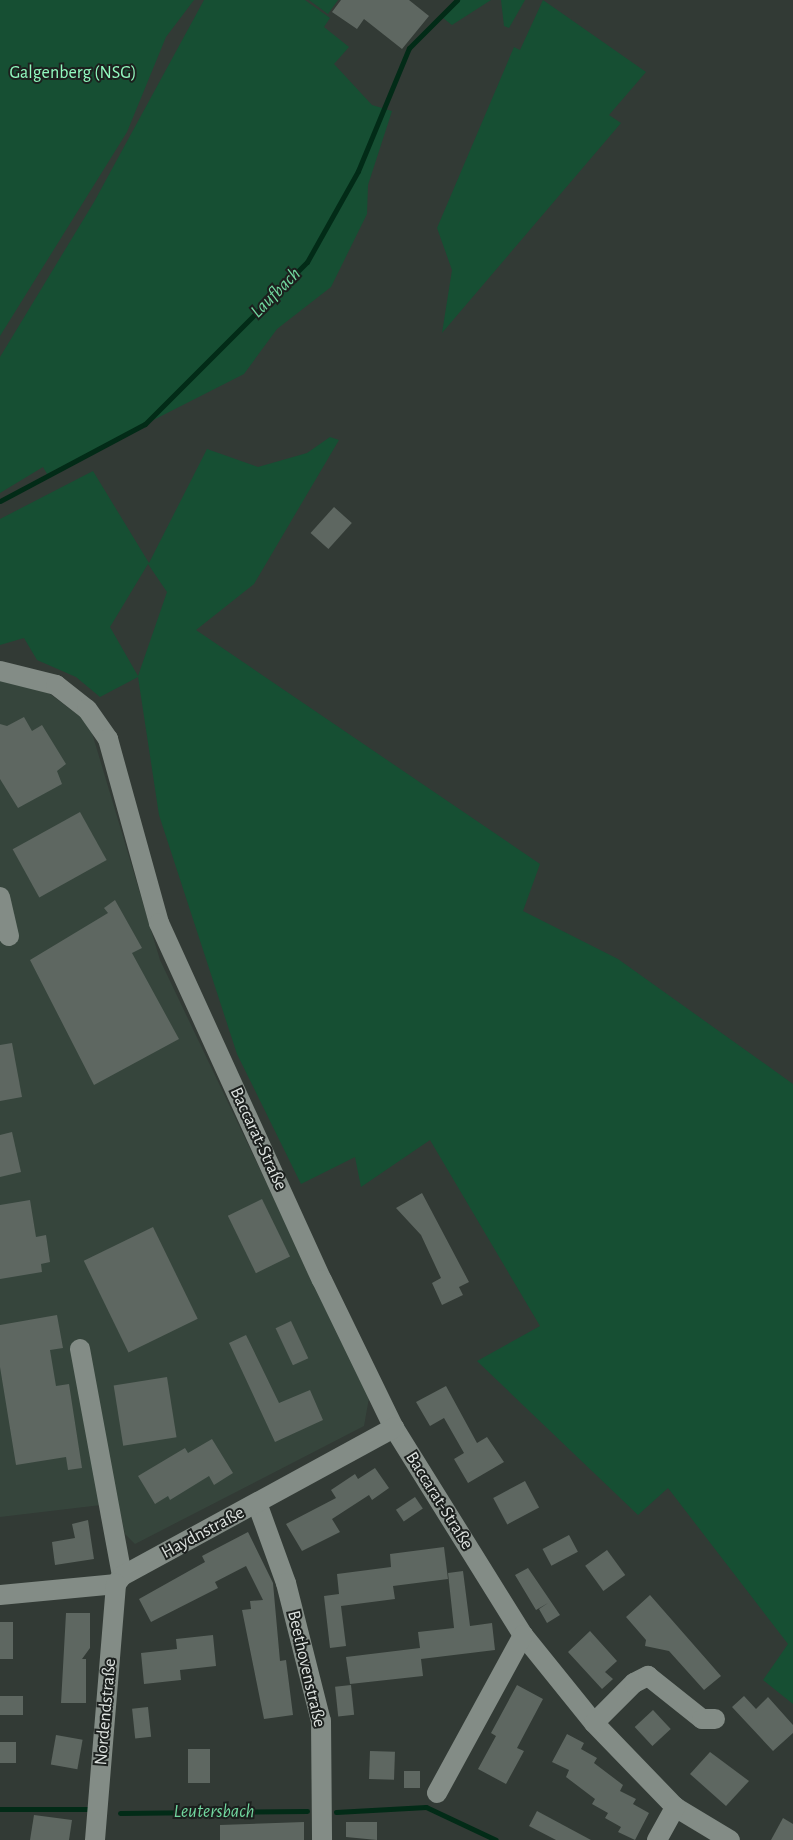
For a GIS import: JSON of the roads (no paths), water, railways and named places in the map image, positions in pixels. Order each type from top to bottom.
[{"type":"street","name":"Baccarat-Straße","points":[[0,671],[56,685],[87,709],[108,739],[159,923],[394,1428],[522,1636],[594,1723],[676,1807],[730,1840]]},
{"type":"street","points":[[0,897],[9,936]]},
{"type":"street","name":"Nordendstraße","points":[[80,1349],[119,1580],[95,1840]]},
{"type":"street","name":"Haydnstraße","points":[[0,1595],[119,1580],[394,1428]]},
{"type":"street","name":"Beethovenstraße","points":[[257,1503],[286,1582],[321,1721],[322,1840]]},
{"type":"street","points":[[437,1793],[522,1636]]},
{"type":"street","points":[[594,1723],[634,1683],[648,1676],[702,1718],[716,1719]]},
{"type":"street","points":[[657,1840],[676,1807]]},
{"type":"waterway","name":"Laufbach","points":[[0,501],[145,424],[307,262],[358,171],[409,48],[457,0]]},
{"type":"waterway","name":"Leutersbach","points":[[336,1812],[426,1807],[496,1840]]},
{"type":"waterway","name":"Leutersbach","points":[[0,1809],[91,1809]]},
{"type":"waterway","name":"Leutersbach","points":[[120,1813],[307,1811]]},
{"type":"park label","name":"Galgenberg (NSG)","points":[[73,73]]}]
